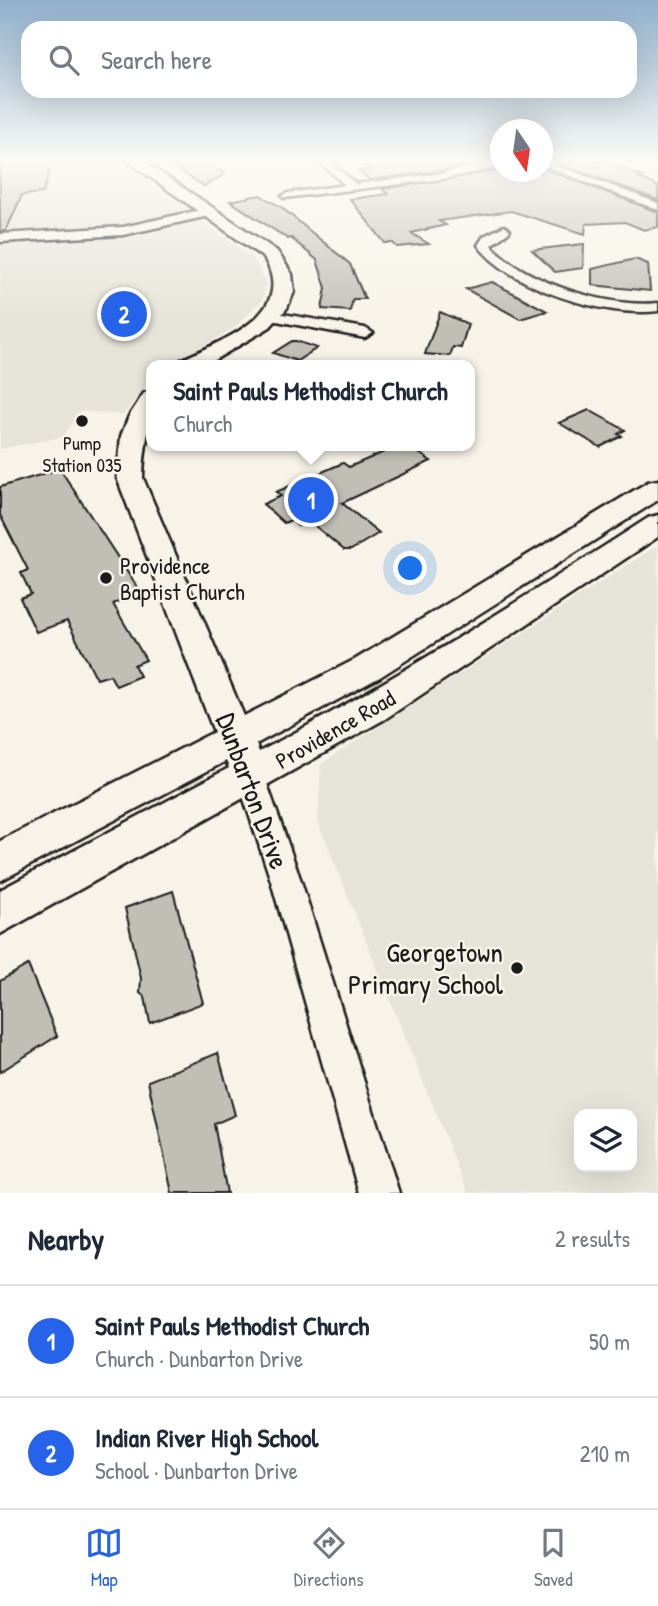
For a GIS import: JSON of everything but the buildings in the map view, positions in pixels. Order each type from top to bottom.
[{"type":"street","points":[[0,238],[123,231],[192,216]]},
{"type":"street","points":[[197,360],[271,316],[285,291],[280,266],[250,239],[215,216]]},
{"type":"street","points":[[504,230],[488,239],[484,245],[498,259],[583,300],[611,307],[658,307]]},
{"type":"street","points":[[271,316],[365,333]]},
{"type":"street","name":"Dunbarton Drive","points":[[146,406],[140,413],[134,435],[130,478],[251,778],[286,881],[379,1193]]},
{"type":"street","name":"Providence Road","points":[[0,862],[236,739],[439,627],[658,488]]},
{"type":"street","name":"Providence Road","points":[[0,914],[251,778],[443,667],[658,524]]},
{"type":"shaded area","points":[[0,216],[195,216],[252,257],[266,281],[263,299],[234,328],[180,360],[146,360],[146,386],[123,415],[80,411],[63,437],[0,449]]},
{"type":"shaded area","name":"Georgetown Primary School","points":[[658,545],[658,1193],[468,1193],[318,822],[321,764]]},
{"type":"place","name":"Indian River High School","points":[[124,314]]},
{"type":"place","name":"Pump Station 035","points":[[82,421]]},
{"type":"place","name":"Saint Pauls Methodist Church","points":[[311,500]]},
{"type":"place","name":"Providence Baptist Church","points":[[106,578]]},
{"type":"place","name":"Georgetown Primary School","points":[[517,968]]}]
